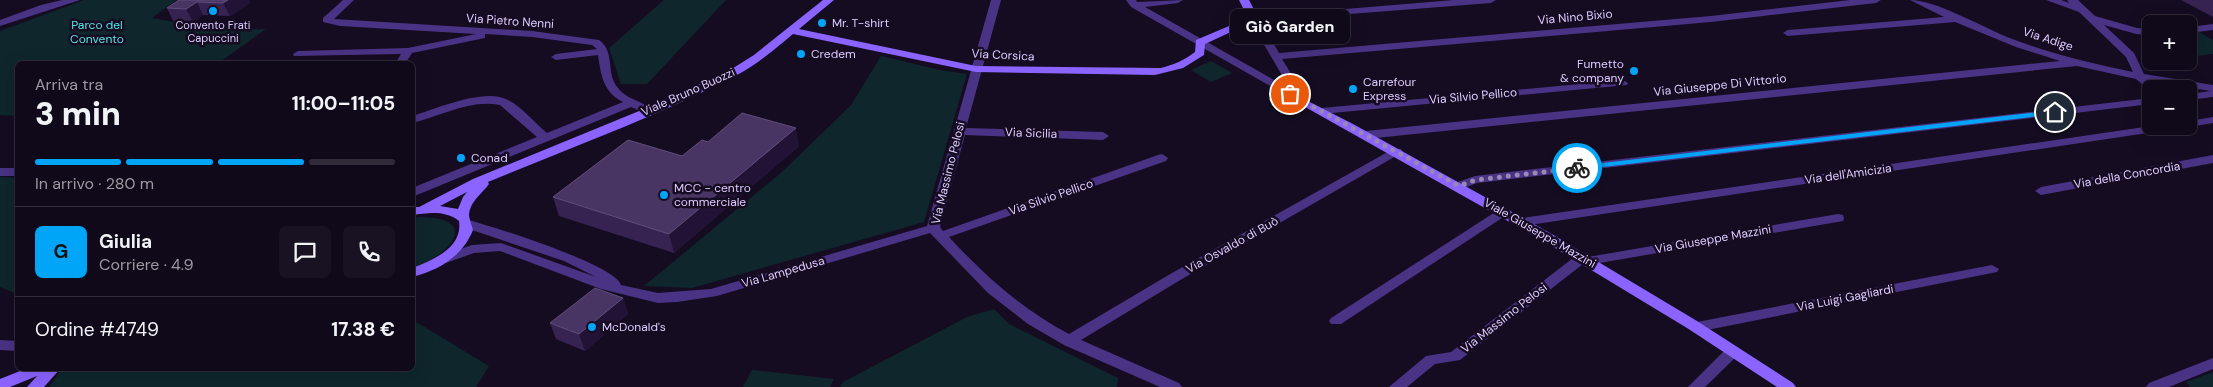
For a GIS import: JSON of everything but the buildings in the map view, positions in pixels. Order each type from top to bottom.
[{"type":"main road","name":"Viale Bruno Buozzi","points":[[417,210],[477,182],[648,111],[743,67],[792,31],[829,0]]},
{"type":"main road","points":[[1200,42],[1254,19],[1244,0]]},
{"type":"main road","name":"Via Corsica","points":[[792,31],[976,68],[1160,71],[1180,65],[1196,57],[1200,51],[1200,42]]},
{"type":"main road","name":"Viale Giuseppe Mazzini","points":[[1302,101],[1366,134],[1522,222],[1697,327],[1788,387]]},
{"type":"main road","name":"Viale Bruno Buozzi","points":[[446,259],[460,247],[468,235],[465,221],[466,201],[476,189],[531,159]]},
{"type":"main road","points":[[417,210],[439,209],[452,212],[465,221]]},
{"type":"main road","points":[[415,272],[446,259]]},
{"type":"main road","points":[[0,385],[34,371]]},
{"type":"main road","points":[[35,387],[51,371]]},
{"type":"street","points":[[0,15],[75,0]]},
{"type":"street","name":"Via Pietro Nenni","points":[[349,0],[327,20],[340,23],[498,32],[588,40],[600,44],[603,51]]},
{"type":"street","name":"Via Massimo Pelosi","points":[[996,0],[959,131],[936,232],[1001,297],[1033,320],[1069,341],[1174,387]]},
{"type":"street","points":[[1133,2],[1178,0]]},
{"type":"street","points":[[1302,101],[1254,19],[1491,0]]},
{"type":"street","name":"Via Nino Bixio","points":[[1276,56],[1711,19],[1876,0]]},
{"type":"street","name":"Via Adige","points":[[1915,0],[2016,44],[2077,63],[2152,80]]},
{"type":"street","points":[[2051,0],[2136,31],[2142,31]]},
{"type":"street","points":[[2072,0],[2130,55],[2137,65],[2142,81]]},
{"type":"street","name":"Viale Giuseppe Mazzini","points":[[1133,2],[1302,101]]},
{"type":"street","points":[[0,23],[44,7]]},
{"type":"street","points":[[1788,33],[1954,18]]},
{"type":"street","points":[[2197,29],[2213,27]]},
{"type":"street","points":[[298,54],[408,51],[498,32]]},
{"type":"street","points":[[402,61],[408,51]]},
{"type":"street","points":[[556,57],[603,51],[608,85],[615,94],[648,111]]},
{"type":"street","name":"Via Giuseppe Di Vittorio","points":[[1366,134],[2077,63]]},
{"type":"street","name":"Via Silvio Pellico","points":[[1322,111],[1623,83]]},
{"type":"street","name":"Via Adige","points":[[2197,90],[2213,88]]},
{"type":"street","points":[[2197,92],[2213,94]]},
{"type":"street","points":[[415,119],[458,106],[496,99],[504,102],[545,138]]},
{"type":"street","points":[[1459,186],[1475,180],[2142,102]]},
{"type":"street","points":[[415,192],[631,103]]},
{"type":"street","points":[[2197,123],[2213,120]]},
{"type":"street","name":"Via Sicilia","points":[[959,131],[1103,136]]},
{"type":"street","name":"Via dell'Amicizia","points":[[1522,222],[2142,131]]},
{"type":"street","name":"Via Osvaldo di Buò","points":[[1069,341],[1177,276],[1397,152]]},
{"type":"street","name":"Via Silvio Pellico","points":[[936,232],[1162,158]]},
{"type":"street","name":"Via della Concordia","points":[[2041,191],[2213,159]]},
{"type":"street","points":[[0,172],[15,172]]},
{"type":"street","points":[[1336,321],[1503,211]]},
{"type":"street","name":"Via Giuseppe Mazzini","points":[[1585,260],[1838,218]]},
{"type":"street","name":"Via Lampedusa","points":[[465,221],[569,258],[630,291]]},
{"type":"street","name":"Via Lampedusa","points":[[446,259],[467,250],[501,247],[606,286],[658,298],[712,293],[936,232]]},
{"type":"street","name":"Via Massimo Pelosi","points":[[1397,387],[1431,360],[1455,356],[1585,260]]},
{"type":"street","name":"Via Luigi Gagliardi","points":[[1697,327],[1992,269]]},
{"type":"street","points":[[0,345],[15,346]]},
{"type":"street","points":[[1696,387],[1733,351]]},
{"type":"street","points":[[2154,387],[2213,363]]},
{"type":"green space","name":"Parco del Convento","points":[[84,0],[177,0],[152,18],[220,30],[266,29],[221,61],[15,61],[15,116],[0,115],[0,31]]},
{"type":"green space","points":[[664,0],[726,0],[647,84],[621,84],[609,48]]},
{"type":"green space","points":[[2197,32],[2213,40],[2213,54],[2197,56]]},
{"type":"green space","points":[[881,56],[940,70],[967,74],[924,222],[692,288],[644,286],[782,172],[851,105]]},
{"type":"green space","points":[[1211,61],[1232,73],[1211,82],[1191,70]]},
{"type":"green space","points":[[0,177],[15,178],[15,293],[0,287]]},
{"type":"green space","points":[[415,218],[440,219],[451,224],[455,231],[453,239],[438,255],[415,266]]},
{"type":"green space","points":[[994,309],[1009,324],[1118,378],[1117,387],[840,387],[843,382],[967,317]]},
{"type":"green space","points":[[415,321],[489,366],[476,387],[49,387],[61,371],[415,371]]},
{"type":"green space","points":[[752,370],[834,379],[830,387],[743,387]]},
{"type":"green space","points":[[2213,372],[2213,387],[2190,387],[2186,382]]},
{"type":"way so far","points":[[1290,94],[1459,186],[1475,180],[1577,168]]},
{"type":"place","name":"Convento Frati Capuccini","points":[[213,11]]},
{"type":"place","name":"Mr. T-shirt","points":[[822,23]]},
{"type":"place","name":"Credem","points":[[801,54]]},
{"type":"place","name":"Fumetto & company","points":[[1634,71]]},
{"type":"place","name":"Carrefour Express","points":[[1353,89]]},
{"type":"place","name":"Giò Garden","points":[[1290,94]]},
{"type":"place","name":"Conad","points":[[461,158]]},
{"type":"place","name":"MCC - centro commerciale","points":[[664,195]]},
{"type":"place","name":"McDonald's","points":[[592,327]]},
{"type":"route","points":[[1577,168],[2055,112]]}]
